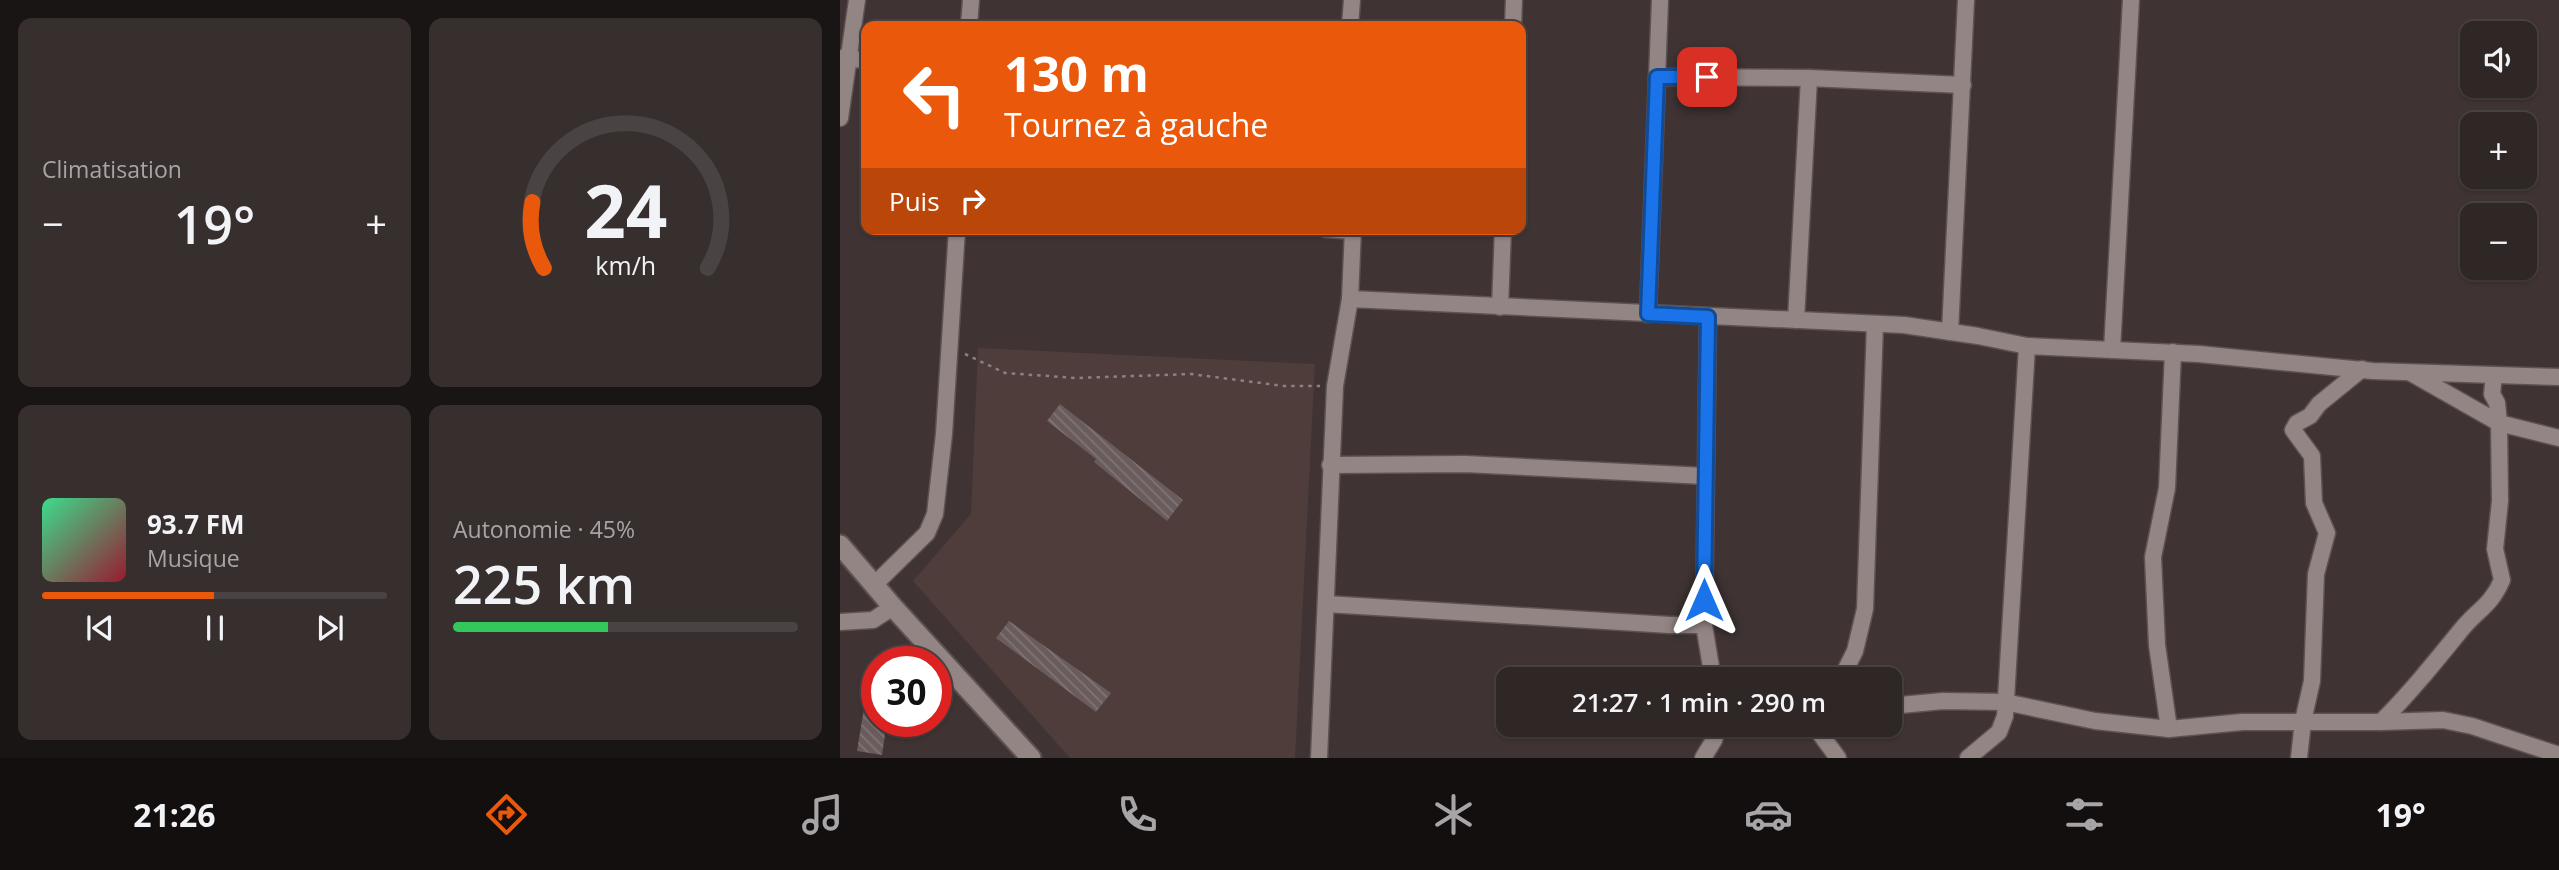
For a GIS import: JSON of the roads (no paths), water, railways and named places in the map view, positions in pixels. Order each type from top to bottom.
[{"type":"street","points":[[840,118],[844,58],[857,0]]},
{"type":"street","points":[[969,21],[971,0]]},
{"type":"street","points":[[1350,21],[1352,0]]},
{"type":"street","points":[[1513,21],[1514,0]]},
{"type":"street","points":[[1648,314],[1660,0]]},
{"type":"street","points":[[1950,332],[1966,0]]},
{"type":"street","points":[[2112,350],[2131,0]]},
{"type":"street","points":[[1657,77],[1809,78],[1963,85]]},
{"type":"street","points":[[1796,320],[1809,78]]},
{"type":"street","points":[[874,585],[927,533],[936,514],[957,235]]},
{"type":"street","points":[[1319,758],[1335,386],[1350,299],[1354,235]]},
{"type":"street","points":[[1500,307],[1503,235]]},
{"type":"street","points":[[1350,299],[1875,324],[1950,332],[2027,346],[2173,352],[2409,372],[2559,377]]},
{"type":"street","points":[[1708,317],[1704,625],[1711,667]]},
{"type":"street","points":[[1848,667],[1855,651],[1865,609],[1875,324]]},
{"type":"street","points":[[1968,758],[1999,732],[2003,723],[2027,346]]},
{"type":"street","points":[[2169,729],[2157,645],[2153,557],[2167,488],[2173,352]]},
{"type":"street","points":[[2299,758],[2303,721],[2312,681],[2316,573],[2327,533],[2314,503],[2312,456],[2293,430],[2297,423],[2310,416],[2319,404],[2362,369]]},
{"type":"street","points":[[2409,372],[2499,423],[2559,438]]},
{"type":"street","points":[[2381,722],[2412,691],[2464,627],[2487,607],[2502,580],[2495,549],[2500,501],[2499,423],[2497,403],[2492,394],[2494,375]]},
{"type":"street","points":[[1330,465],[1465,464],[1705,476]]},
{"type":"street","points":[[840,545],[1031,758]]},
{"type":"street","points":[[1326,604],[1704,625]]},
{"type":"street","points":[[840,622],[873,620],[893,607]]},
{"type":"street","points":[[1902,705],[1942,701],[2005,702],[2095,721],[2169,729],[2218,723],[2443,720],[2472,726],[2559,755]]},
{"type":"street","points":[[1703,758],[1715,737]]},
{"type":"street","points":[[1823,737],[1838,758]]}]
